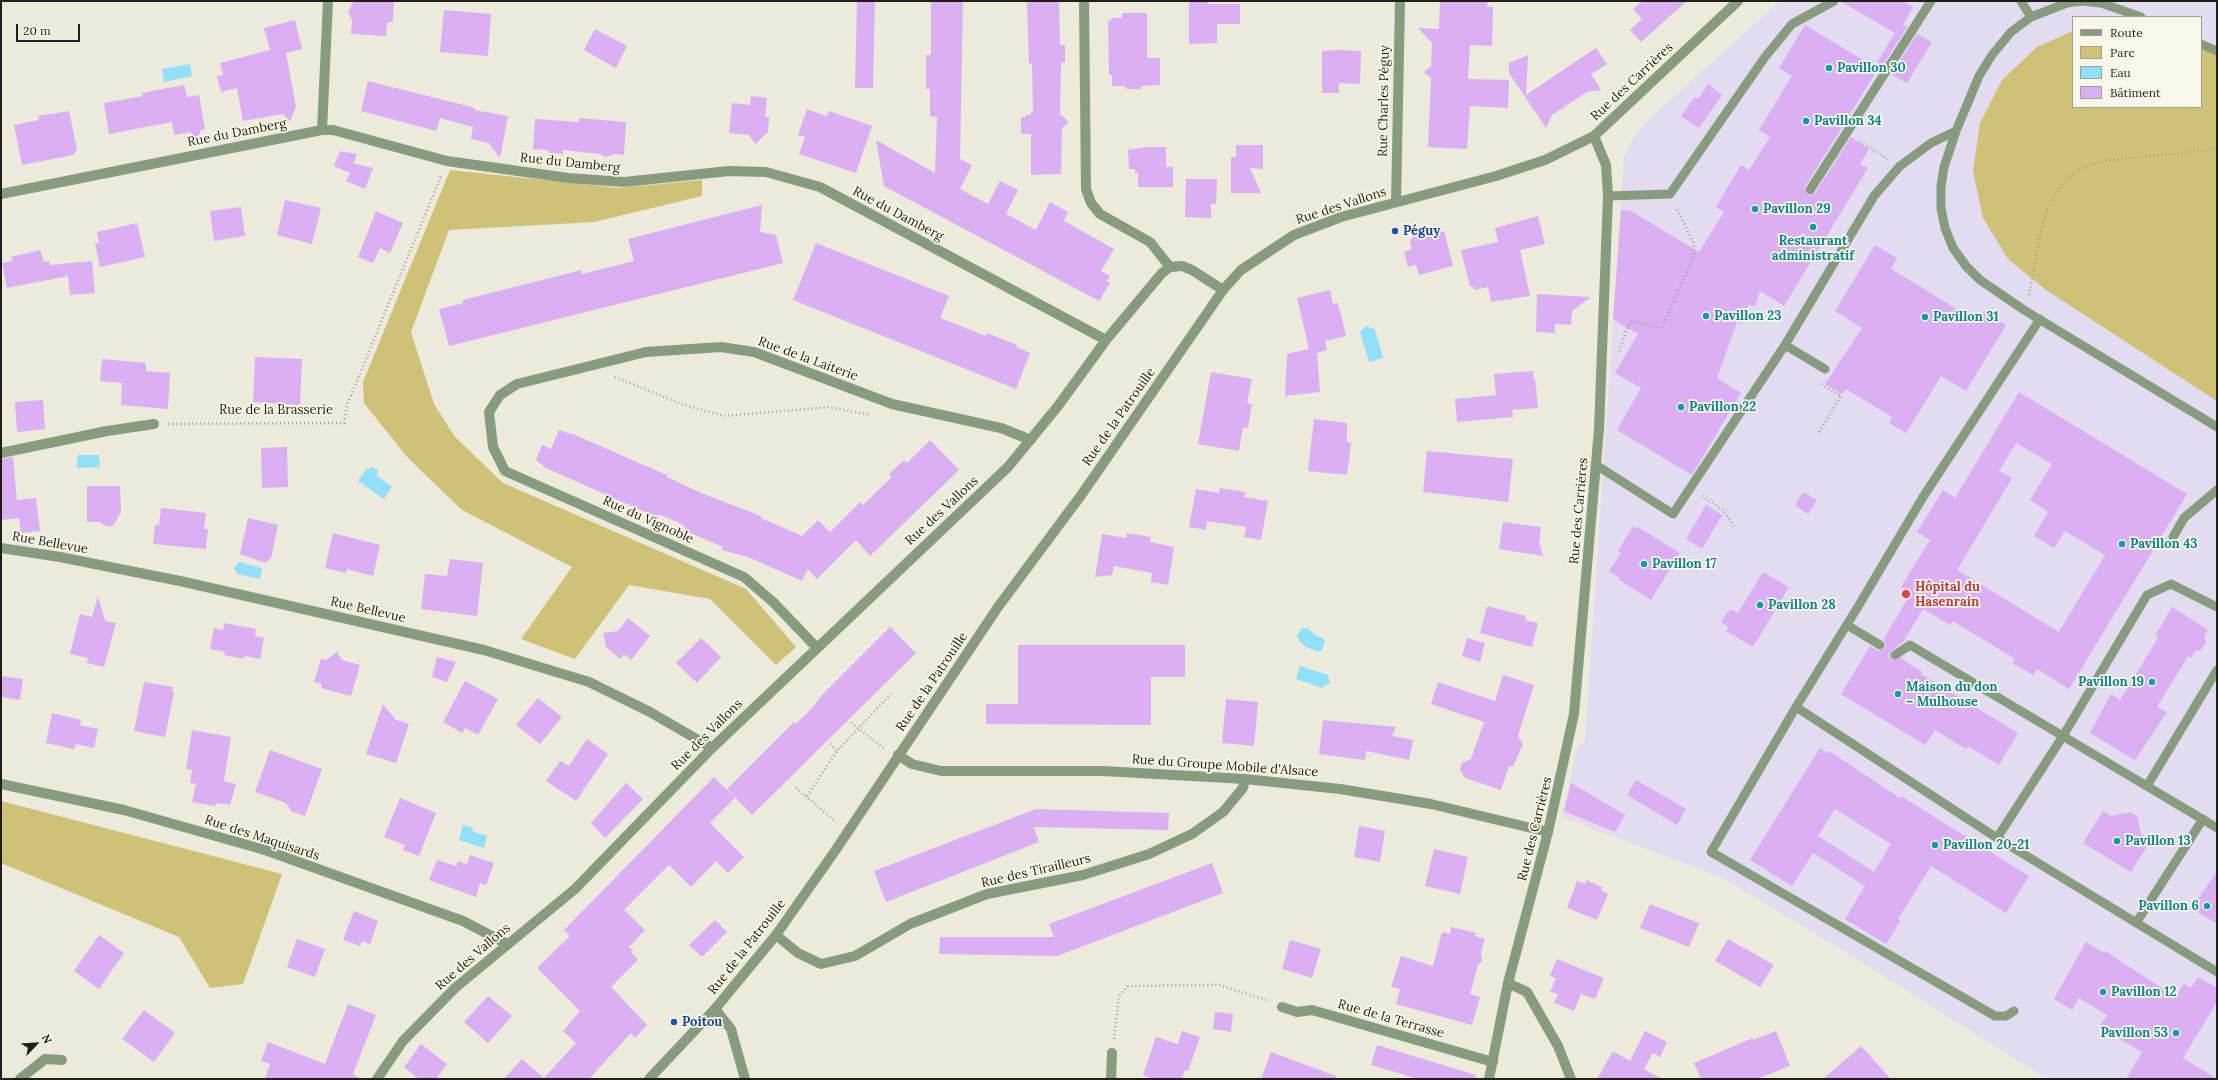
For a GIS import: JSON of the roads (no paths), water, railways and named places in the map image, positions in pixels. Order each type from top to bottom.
[{"type":"street","points":[[322,130],[328,1]]},
{"type":"street","points":[[1084,1],[1086,189],[1091,203],[1100,214],[1150,242],[1170,267],[1182,266],[1192,270],[1224,290]]},
{"type":"street","name":"Rue Charles Péguy","points":[[1396,202],[1400,1]]},
{"type":"street","name":"Rue des Carrières","points":[[1489,1079],[1508,983],[1548,832],[1574,714],[1599,430],[1608,196],[1606,165],[1594,136],[1738,1]]},
{"type":"street","name":"Rue du Damberg","points":[[1,194],[322,130],[333,130],[447,161],[568,178],[624,182],[729,171],[766,172],[820,187],[1106,340]]},
{"type":"street","name":"Rue des Vallons","points":[[1224,290],[1241,270],[1294,235],[1341,217],[1503,174],[1545,160],[1594,136]]},
{"type":"street","name":"Rue des Vallons","points":[[376,1079],[403,1041],[455,988],[575,889],[712,748],[1008,467],[1031,440],[1106,340],[1162,273],[1170,267]]},
{"type":"street","name":"Rue de la Patrouille","points":[[649,1079],[715,1009],[776,935],[847,833],[998,607],[1082,494],[1224,290]]},
{"type":"street","name":"Rue de la Laiterie","points":[[489,412],[500,395],[517,384],[646,352],[721,347],[754,352],[892,404],[1001,428],[1031,440]]},
{"type":"street","name":"Rue du Vignoble","points":[[489,412],[493,447],[505,471],[744,577],[773,602],[817,648]]},
{"type":"street","points":[[1,453],[107,431],[154,424]]},
{"type":"street","name":"Rue Bellevue","points":[[1,548],[60,556],[180,580],[484,650],[589,682],[650,712],[712,748]]},
{"type":"street","name":"Rue du Groupe Mobile d'Alsace","points":[[898,755],[912,764],[941,771],[1103,770],[1245,779],[1340,789],[1431,804],[1548,832]]},
{"type":"street","name":"Rue des Tirailleurs","points":[[776,935],[798,953],[821,964],[855,956],[910,924],[987,894],[1083,875],[1149,854],[1192,834],[1223,812],[1243,788],[1245,779]]},
{"type":"street","name":"Rue des Maquisards","points":[[1,784],[124,810],[265,850],[462,921],[507,944]]},
{"type":"street","points":[[1508,983],[1527,992],[1558,1046],[1571,1079]]},
{"type":"street","name":"Rue de la Terrasse","points":[[1282,1007],[1297,1012],[1312,1010],[1493,1062]]},
{"type":"street","points":[[715,1009],[731,1029],[745,1079]]},
{"type":"street","points":[[1111,1079],[1112,1054]]},
{"type":"street","points":[[20,1079],[46,1059],[62,1060]]},
{"type":"lane","points":[[1608,196],[1670,194],[1765,57],[1792,24],[1834,1]]},
{"type":"lane","points":[[1810,190],[1931,1]]},
{"type":"lane","points":[[2021,1],[2031,17]]},
{"type":"lane","points":[[2138,16],[2101,3],[2082,1],[2061,5],[2031,17],[2011,32],[1992,55],[1979,76],[1956,131],[1944,167],[1941,208],[1945,228],[1953,248],[1975,276],[2024,310],[2217,427]]},
{"type":"lane","points":[[2202,44],[2217,51]]},
{"type":"lane","points":[[1596,465],[1673,514],[1785,345],[1874,196],[1900,166],[1931,143],[1956,131]]},
{"type":"lane","points":[[2014,1011],[2006,1016],[1995,1016],[1711,852],[1796,707],[1847,625],[1923,497],[2040,319]]},
{"type":"lane","points":[[1785,345],[1825,369]]},
{"type":"lane","points":[[2173,537],[2184,518],[2217,490]]},
{"type":"lane","points":[[1997,838],[2063,736],[2147,595],[2171,584],[2217,607]]},
{"type":"lane","points":[[1847,625],[1880,645]]},
{"type":"lane","points":[[1895,655],[1910,645],[2217,828]]},
{"type":"lane","points":[[2147,786],[2217,670]]},
{"type":"lane","points":[[1796,707],[1997,838],[2217,972]]},
{"type":"lane","points":[[2136,923],[2202,819]]},
{"type":"water","points":[[190,64],[192,76],[164,82],[162,69]]},
{"type":"water","points":[[1366,326],[1375,329],[1383,358],[1369,362],[1360,332]]},
{"type":"water","points":[[77,455],[99,455],[100,467],[77,468]]},
{"type":"water","points":[[372,467],[378,470],[377,476],[392,487],[384,499],[358,481],[367,468],[369,469]]},
{"type":"water","points":[[239,562],[262,568],[260,579],[237,574],[234,568]]},
{"type":"water","points":[[1302,628],[1308,628],[1315,635],[1323,638],[1325,641],[1322,650],[1318,652],[1306,647],[1300,642],[1297,636]]},
{"type":"water","points":[[1300,666],[1328,675],[1330,684],[1324,685],[1323,688],[1296,679]]},
{"type":"water","points":[[463,825],[473,828],[472,831],[487,836],[484,848],[459,840]]},
{"type":"place","name":"Pavillon 30","points":[[1829,68]]},
{"type":"place","name":"Pavillon 34","points":[[1806,121]]},
{"type":"place","name":"Pavillon 29","points":[[1755,209]]},
{"type":"place","name":"Restaurant administratif","points":[[1813,227]]},
{"type":"place","name":"Péguy","points":[[1395,231]]},
{"type":"place","name":"Pavillon 23","points":[[1706,316]]},
{"type":"place","name":"Pavillon 31","points":[[1925,317]]},
{"type":"place","name":"Pavillon 22","points":[[1681,407]]},
{"type":"place","name":"Pavillon 43","points":[[2122,544]]},
{"type":"place","name":"Pavillon 17","points":[[1644,564]]},
{"type":"place","name":"Hôpital du Hasenrain","points":[[1906,594]]},
{"type":"place","name":"Pavillon 28","points":[[1760,605]]},
{"type":"place","name":"Pavillon 19","points":[[2152,682]]},
{"type":"place","name":"Maison du don – Mulhouse","points":[[1898,694]]},
{"type":"place","name":"Pavillon 13","points":[[2117,841]]},
{"type":"place","name":"Pavillon 20-21","points":[[1935,845]]},
{"type":"place","name":"Pavillon 6","points":[[2207,906]]},
{"type":"place","name":"Pavillon 12","points":[[2103,992]]},
{"type":"place","name":"Poitou","points":[[674,1022]]},
{"type":"place","name":"Pavillon 53","points":[[2176,1033]]}]
